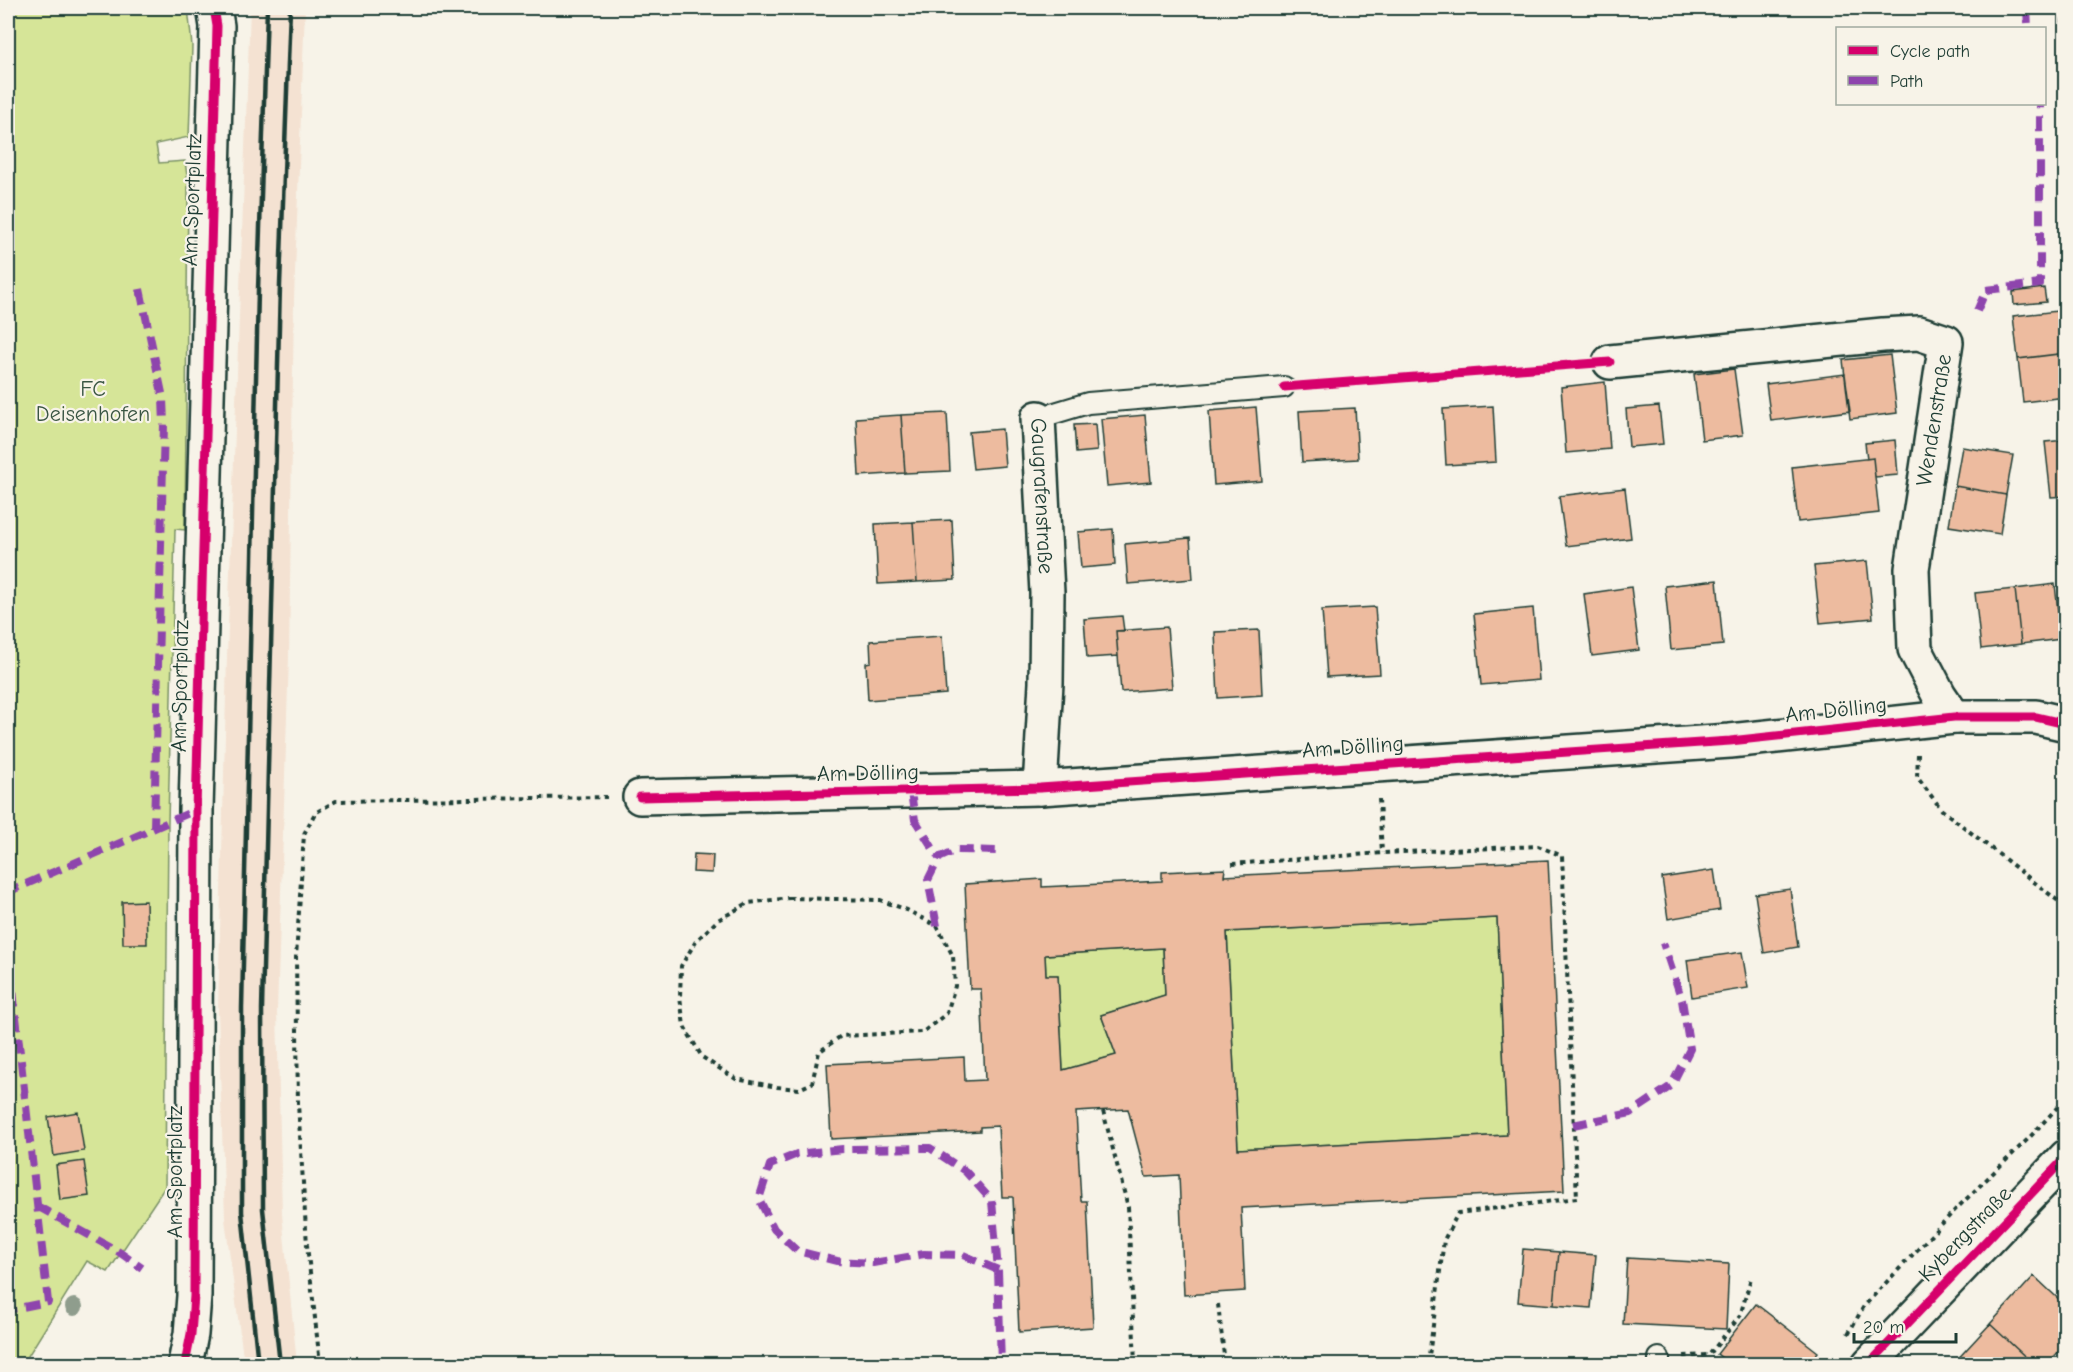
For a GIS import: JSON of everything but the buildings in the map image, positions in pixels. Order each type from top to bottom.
[{"type":"street","name":"Am Sportplatz","points":[[185,1365],[191,1334],[194,1296],[196,810],[217,26],[214,8]]},
{"type":"street","name":"Wendenstraße","points":[[1610,363],[1883,335],[1919,333],[1946,342],[1912,568],[1915,649],[1939,695],[1954,717]]},
{"type":"street","name":"Gaugrafenstraße","points":[[1038,418],[1047,593],[1046,683],[1040,788]]},
{"type":"street","name":"Am Dölling","points":[[640,797],[1040,788],[1730,741],[1954,717],[2036,717],[2066,724]]},
{"type":"street","name":"Kybergstraße","points":[[1869,1365],[2066,1157]]},
{"type":"lane","name":"Gaugrafenstraße","points":[[1038,418],[1088,403],[1284,387]]},
{"type":"path","points":[[1919,720],[1917,777],[1942,810],[2066,907]]},
{"type":"path","points":[[1377,765],[1382,853]]},
{"type":"path","points":[[320,1365],[307,1245],[298,1104],[296,957],[304,834],[315,813],[336,801],[640,797]]},
{"type":"path","points":[[1232,864],[1382,853],[1538,846],[1562,856],[1577,1198],[1458,1213],[1444,1240],[1428,1365]]},
{"type":"path","points":[[789,898],[880,900],[907,909],[937,926],[953,956],[955,987],[947,1013],[923,1032],[841,1036],[819,1052],[812,1083],[799,1089],[736,1079],[702,1057],[684,1026],[680,997],[681,966],[696,940],[718,920],[748,903],[789,898]]},
{"type":"path","points":[[1843,1344],[1864,1306],[2066,1098]]},
{"type":"path","points":[[1103,1111],[1128,1207],[1135,1365]]},
{"type":"path","points":[[1659,1361],[1709,1354],[1740,1316],[1751,1278]]},
{"type":"path","points":[[1218,1304],[1225,1365]]},
{"type":"path","points":[[1828,1365],[1837,1353]]},
{"type":"shaded area","points":[[250,8],[305,8],[294,299],[289,657],[277,1011],[282,1214],[297,1364],[244,1364],[225,1219],[218,1010],[227,656]]},
{"type":"green space","name":"FC Deisenhofen","points":[[8,8],[188,8],[192,46],[189,137],[156,144],[159,163],[185,161],[188,184],[185,530],[175,529],[168,822],[165,1187],[108,1272],[87,1261],[23,1364],[8,1364]]},
{"type":"green space","points":[[1497,918],[1507,1135],[1238,1149],[1227,932]]},
{"type":"green space","points":[[1163,948],[1165,995],[1101,1015],[1116,1055],[1063,1070],[1058,975],[1046,975],[1045,955]]},
{"type":"railway","points":[[258,1364],[242,1212],[242,1008],[258,290],[267,8]]},
{"type":"railway","points":[[280,1364],[263,1209],[262,1009],[280,285],[290,8]]},
{"type":"marked path","points":[[2027,8],[2028,27]]},
{"type":"marked path","points":[[1977,311],[1986,290],[2040,284],[2040,105]]},
{"type":"marked path","points":[[140,289],[163,398],[164,424],[154,828]]},
{"type":"marked path","points":[[911,792],[915,820],[939,858]]},
{"type":"marked path","points":[[8,896],[10,891],[196,810]]},
{"type":"marked path","points":[[937,926],[928,880],[939,858],[956,850],[1001,851]]},
{"type":"marked path","points":[[1573,1125],[1631,1113],[1671,1086],[1690,1049],[1682,1000],[1663,943]]},
{"type":"marked path","points":[[8,946],[48,1302],[8,1310]]},
{"type":"marked path","points":[[998,1270],[963,1255],[924,1254],[873,1263],[837,1261],[797,1251],[774,1229],[759,1199],[770,1165],[797,1154],[843,1149],[930,1148],[965,1171],[992,1201],[998,1270],[1001,1364]]},
{"type":"marked path","points":[[37,1206],[119,1252],[142,1268]]},
{"type":"cycle path","points":[[185,1364],[191,1334],[194,1296],[196,810],[217,26],[214,8]]},
{"type":"cycle path","points":[[1284,387],[1610,362]]},
{"type":"cycle path","points":[[640,797],[1040,788],[1730,741],[1954,717],[2036,717],[2066,724]]},
{"type":"cycle path","points":[[1869,1364],[2066,1157]]}]
